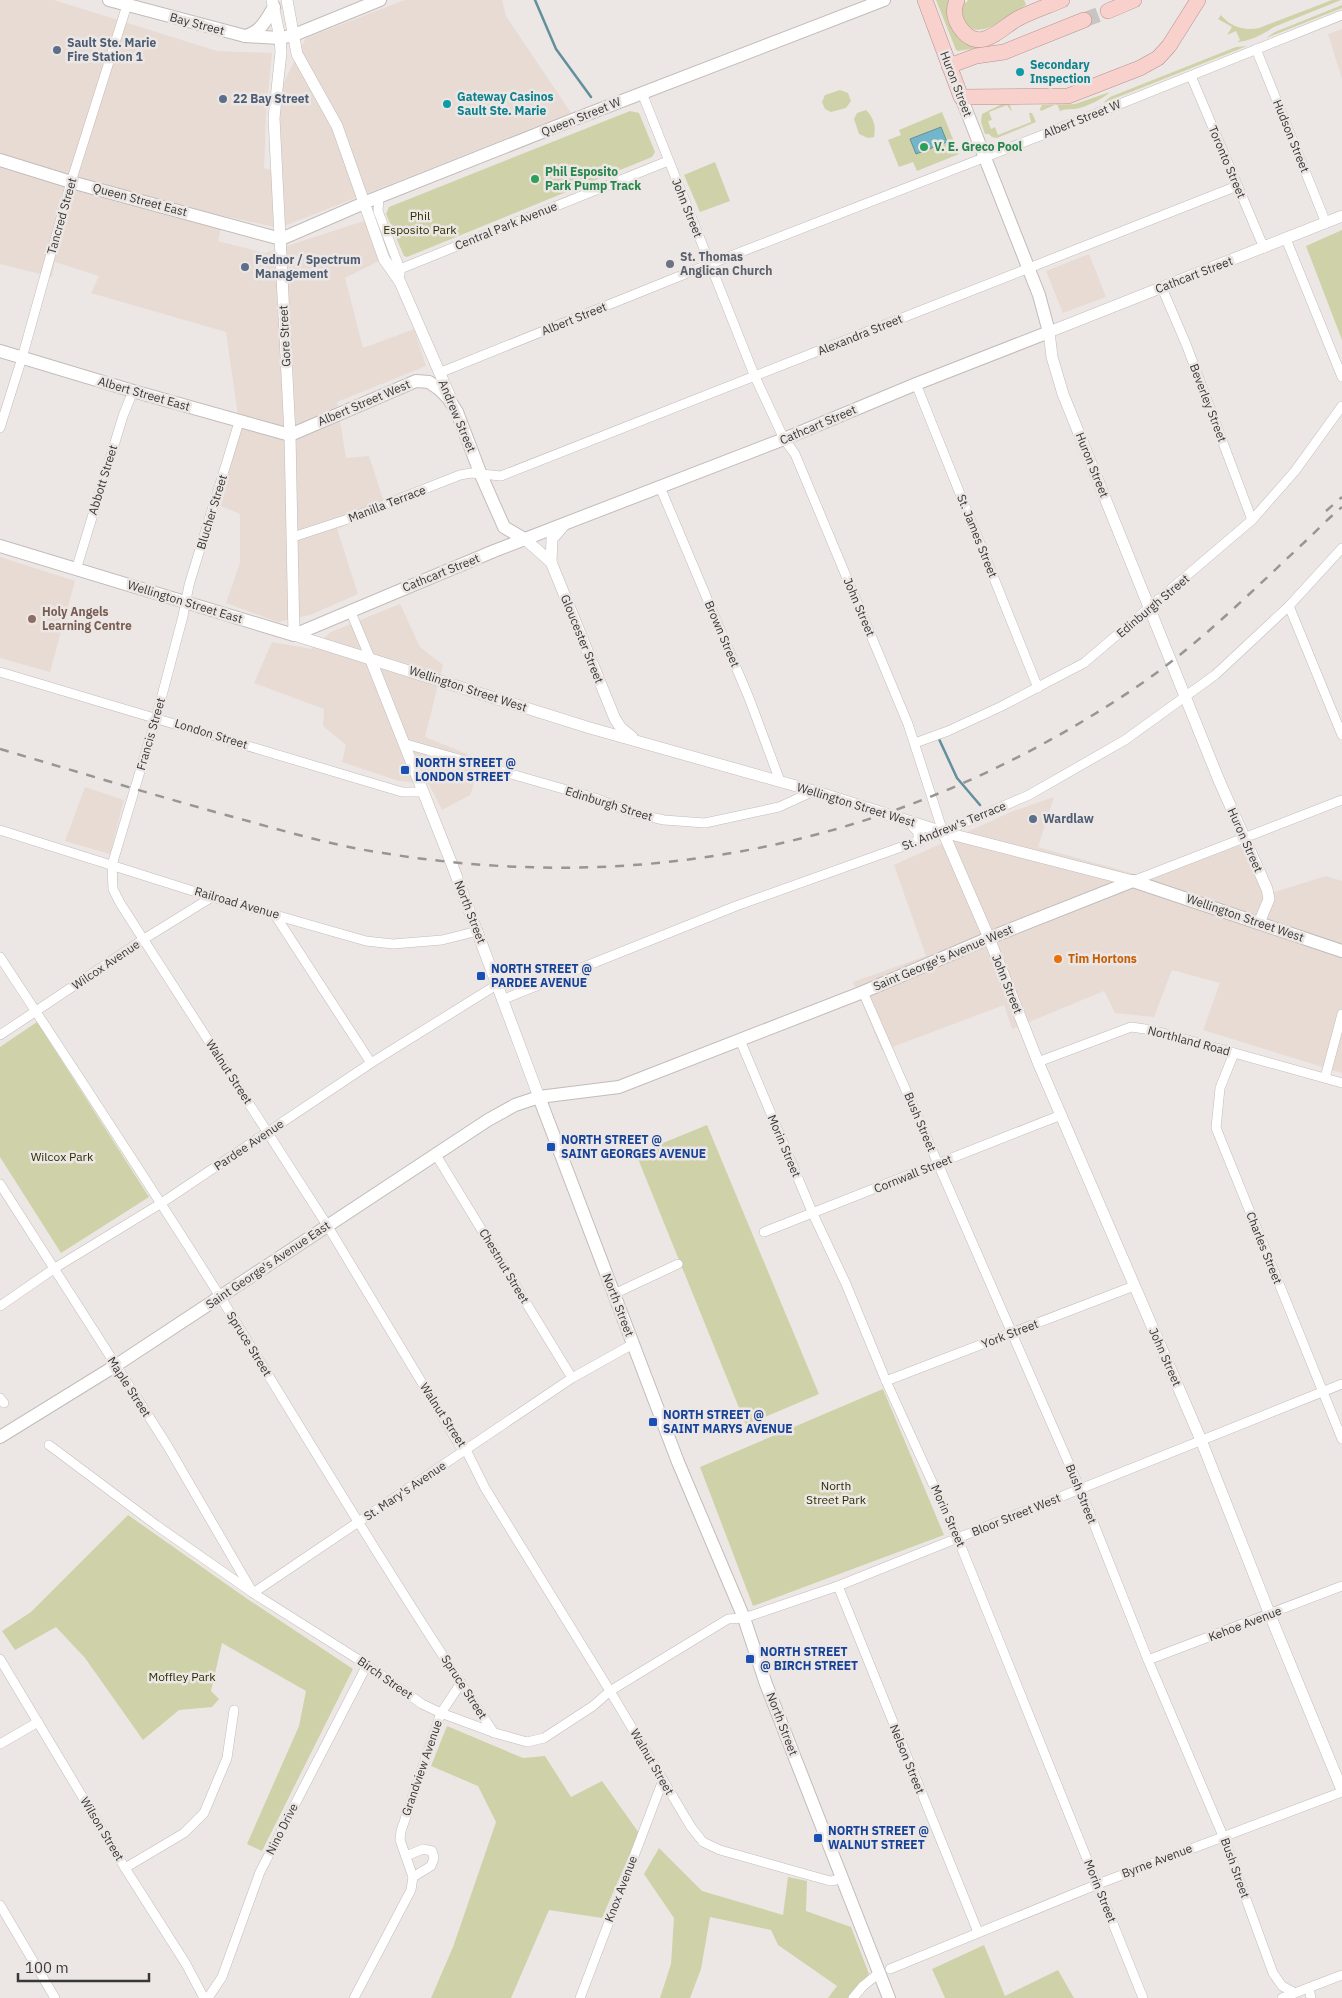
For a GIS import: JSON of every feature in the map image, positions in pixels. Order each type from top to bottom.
[{"type":"highway","name":"Huron Street","points":[[925,0],[961,97]]},
{"type":"highway","points":[[956,0],[954,14],[959,26],[968,35],[980,39],[993,36],[1016,19],[1062,0]]},
{"type":"highway","points":[[1108,11],[1134,0]]},
{"type":"highway","points":[[961,97],[1068,96],[1140,68],[1158,58],[1169,46],[1198,0]]},
{"type":"highway","points":[[949,66],[976,56],[1004,52],[1084,20]]},
{"type":"main road","name":"Bay Street","points":[[108,0],[244,36],[287,37]]},
{"type":"main road","points":[[287,37],[380,0]]},
{"type":"main road","name":"Queen Street W","points":[[281,239],[379,197],[884,0]]},
{"type":"main road","points":[[244,36],[254,34],[260,29],[273,3]]},
{"type":"main road","name":"Huron Street","points":[[961,97],[1039,295],[1048,332]]},
{"type":"main road","name":"Queen Street East","points":[[0,160],[71,182],[281,239]]},
{"type":"main road","name":"Cathcart Street","points":[[294,635],[494,551],[784,439],[1048,332]]},
{"type":"main road","name":"Albert Street East","points":[[0,351],[239,422],[290,435]]},
{"type":"main road","points":[[416,381],[429,382],[440,389],[457,412]]},
{"type":"main road","name":"Albert Street West","points":[[290,435],[416,381]]},
{"type":"main road","name":"Andrew Street","points":[[457,412],[481,475],[504,527]]},
{"type":"main road","points":[[494,551],[502,540],[504,527],[526,540]]},
{"type":"main road","name":"Wellington Street East","points":[[0,546],[294,635]]},
{"type":"main road","name":"Wellington Street West","points":[[1133,881],[1342,951]]},
{"type":"main road","name":"Saint George's Avenue West","points":[[539,1097],[619,1087],[863,992],[988,938],[1133,881]]},
{"type":"main road","name":"Saint George's Avenue East","points":[[0,1437],[115,1366],[488,1120],[515,1105],[539,1097]]},
{"type":"main road","name":"North Street","points":[[539,1097],[678,1462],[744,1618],[766,1684],[842,1879],[885,1971],[889,1998]]},
{"type":"street","points":[[287,0],[287,37]]},
{"type":"street","points":[[273,3],[287,37]]},
{"type":"street","name":"Tancred Street","points":[[0,428],[22,358],[71,182],[127,5]]},
{"type":"street","name":"Albert Street W","points":[[710,264],[1342,15]]},
{"type":"street","name":"Andrew Street","points":[[287,37],[334,121],[384,259],[400,282],[457,412]]},
{"type":"street","name":"Gore Street","points":[[287,37],[281,57],[274,118],[290,435],[294,635]]},
{"type":"street","name":"Hudson Street","points":[[1256,49],[1326,223]]},
{"type":"street","name":"Toronto Street","points":[[1191,76],[1264,248]]},
{"type":"street","name":"John Street","points":[[642,93],[755,377],[784,439],[795,454],[915,743],[943,832],[1038,1062],[1201,1440],[1342,1791]]},
{"type":"street","name":"Central Park Avenue","points":[[400,269],[668,161]]},
{"type":"street","name":"Alexandra Street","points":[[481,475],[500,476],[755,377],[1028,266],[1237,186]]},
{"type":"street","name":"Andrew Street","points":[[379,197],[378,211],[400,269],[400,282]]},
{"type":"street","name":"Cathcart Street","points":[[1048,332],[1342,216]]},
{"type":"street","points":[[1286,239],[1342,377]]},
{"type":"street","name":"Albert Street","points":[[439,373],[710,264]]},
{"type":"street","name":"Beverley Street","points":[[1162,288],[1189,353],[1252,520]]},
{"type":"street","name":"Huron Street","points":[[1048,332],[1052,357],[1063,394],[1184,696],[1267,889],[1269,899],[1260,923]]},
{"type":"street","name":"Albert Street West","points":[[416,381],[439,373]]},
{"type":"street","name":"St. James Street","points":[[916,384],[1038,688]]},
{"type":"street","name":"Abbott Street","points":[[76,570],[122,416],[134,391]]},
{"type":"street","name":"Edinburgh Street","points":[[915,743],[956,727],[1084,664],[1252,520],[1295,471],[1342,406]]},
{"type":"street","name":"Blucher Street","points":[[186,602],[189,585],[239,422]]},
{"type":"street","name":"Manilla Terrace","points":[[293,537],[348,519],[460,475],[470,473],[481,475]]},
{"type":"street","name":"Brown Street","points":[[660,487],[749,698],[780,782]]},
{"type":"street","points":[[552,562],[552,539],[565,524]]},
{"type":"street","name":"Gloucester Street","points":[[526,540],[552,562],[610,709],[621,728],[636,740]]},
{"type":"street","name":"St. Andrew's Terrace","points":[[504,999],[736,906],[943,832],[1029,795],[1125,740],[1215,675],[1289,606],[1342,549]]},
{"type":"street","name":"Francis Street","points":[[112,865],[156,718],[186,602]]},
{"type":"street","points":[[1289,606],[1342,735]]},
{"type":"street","name":"North Street","points":[[350,610],[406,744],[504,999],[539,1097]]},
{"type":"street","name":"Wellington Street East","points":[[294,635],[370,658]]},
{"type":"street","name":"Wellington Street West","points":[[370,658],[590,728],[814,791],[943,832],[1133,881]]},
{"type":"street","name":"London Street","points":[[0,672],[402,792],[423,792]]},
{"type":"street","points":[[590,728],[604,720],[610,709]]},
{"type":"street","name":"Edinburgh Street","points":[[406,744],[595,798],[633,813],[664,820],[705,823],[779,808],[814,791]]},
{"type":"street","name":"Saint George's Avenue West","points":[[1133,881],[1342,800]]},
{"type":"street","points":[[910,822],[919,832],[919,841]]},
{"type":"street","name":"Railroad Avenue","points":[[0,830],[212,897],[366,941],[393,944],[442,940],[478,931]]},
{"type":"street","name":"Walnut Street","points":[[112,865],[113,889],[120,903],[327,1225],[460,1446],[466,1450],[485,1488],[610,1690],[690,1828],[703,1842],[720,1850],[830,1881],[842,1879]]},
{"type":"street","name":"Wilcox Avenue","points":[[0,1035],[144,939],[212,897]]},
{"type":"street","points":[[275,915],[371,1063]]},
{"type":"street","name":"Spruce Street","points":[[0,957],[220,1297],[358,1522],[494,1733]]},
{"type":"street","name":"Pardee Avenue","points":[[0,1306],[55,1268],[160,1204],[371,1063],[498,984]]},
{"type":"street","name":"Bush Street","points":[[863,992],[1080,1489],[1148,1660],[1222,1836],[1273,1972],[1282,1986],[1295,1993]]},
{"type":"street","points":[[1325,1078],[1342,1014]]},
{"type":"street","name":"Northland Road","points":[[1038,1062],[1131,1027],[1152,1030],[1342,1083]]},
{"type":"street","name":"Morin Street","points":[[740,1040],[812,1214],[846,1284],[886,1381],[958,1538],[1143,1998]]},
{"type":"street","name":"Charles Street","points":[[1234,1053],[1220,1088],[1216,1128],[1342,1439]]},
{"type":"street","name":"Cornwall Street","points":[[764,1232],[1061,1115]]},
{"type":"street","name":"Chestnut Street","points":[[436,1155],[572,1378]]},
{"type":"street","name":"Maple Street","points":[[0,1184],[167,1445],[253,1593]]},
{"type":"street","points":[[614,1294],[678,1264]]},
{"type":"street","name":"York Street","points":[[886,1381],[1134,1286]]},
{"type":"street","name":"St. Mary's Avenue","points":[[253,1593],[572,1378],[633,1344]]},
{"type":"street","name":"Bloor Street West","points":[[744,1618],[838,1586],[1342,1384]]},
{"type":"street","name":"Birch Street","points":[[49,1444],[156,1525],[253,1593],[367,1665],[422,1704],[494,1733],[527,1742],[544,1738],[593,1706],[610,1690],[728,1619],[744,1618]]},
{"type":"street","name":"Nelson Street","points":[[838,1586],[978,1932]]},
{"type":"street","name":"Kehoe Avenue","points":[[1148,1660],[1342,1586]]},
{"type":"street","name":"Wilson Street","points":[[0,1660],[125,1868],[186,1964],[204,1998]]},
{"type":"street","name":"Nino Drive","points":[[208,1998],[222,1977],[260,1872],[367,1665]]},
{"type":"street","name":"Grandview Avenue","points":[[413,1877],[400,1840],[401,1831],[441,1713],[461,1684]]},
{"type":"street","points":[[125,1868],[184,1833],[204,1813],[226,1758],[234,1710]]},
{"type":"street","points":[[0,1744],[38,1722]]},
{"type":"street","name":"Knox Avenue","points":[[580,1998],[662,1780]]},
{"type":"street","name":"Byrne Avenue","points":[[853,1998],[863,1986],[885,1971],[1098,1884],[1342,1791]]},
{"type":"street","points":[[354,1998],[411,1890],[413,1877],[423,1873],[431,1866],[434,1858],[432,1851],[423,1849],[406,1856]]},
{"type":"street","points":[[0,1905],[54,1998]]},
{"type":"street","points":[[1282,1998],[1342,1975]]},
{"type":"street","points":[[1309,1988],[1311,1998]]},
{"type":"shaded area","points":[[0,0],[54,0],[217,51],[272,53],[266,115],[264,168],[282,173],[279,104],[282,86],[306,38],[405,0],[502,0],[506,16],[571,113],[279,228],[224,216],[218,241],[265,253],[364,221],[385,258],[345,278],[363,348],[414,329],[426,366],[337,402],[346,458],[369,456],[386,508],[337,529],[358,594],[310,615],[278,622],[226,603],[240,563],[240,514],[221,506],[235,448],[238,416],[226,332],[91,293],[99,276],[55,262],[52,277],[0,264]]},
{"type":"shaded area","points":[[1342,29],[1342,79],[1328,34]]},
{"type":"shaded area","points":[[1089,254],[1106,297],[1063,313],[1046,271]]},
{"type":"shaded area","name":"Holy Angels Learning Centre","points":[[0,557],[75,581],[50,672],[0,658]]},
{"type":"shaded area","points":[[400,604],[420,647],[443,665],[425,737],[482,760],[470,795],[442,810],[429,784],[399,781],[342,762],[346,745],[323,726],[324,709],[254,683],[272,642],[311,649],[331,632]]},
{"type":"shaded area","points":[[85,787],[124,800],[110,854],[65,841]]},
{"type":"shaded area","points":[[1054,797],[1038,847],[1152,879],[1243,844],[1265,895],[1326,876],[1342,881],[1342,1073],[1203,1030],[1220,983],[1172,970],[1154,1017],[1115,1013],[1104,991],[1012,1029],[1004,1005],[882,1051],[853,982],[926,956],[894,865],[1011,812]]},
{"type":"green space","points":[[936,0],[949,0],[947,11],[986,43],[988,48],[956,50]]},
{"type":"green space","points":[[968,0],[1024,0],[1026,5],[996,24],[980,30],[973,29],[967,24],[962,13],[964,1],[966,3]]},
{"type":"green space","points":[[1332,0],[1341,0],[1274,27],[1256,37],[1237,42],[1240,40],[1236,31],[1227,35],[1232,27],[1218,19],[1221,15],[1229,23],[1238,27],[1248,29],[1259,28]]},
{"type":"green space","points":[[1342,5],[1342,8],[1266,38],[1275,32]]},
{"type":"green space","points":[[1247,46],[1103,103],[1110,97],[1236,47]]},
{"type":"green space","points":[[840,90],[848,93],[851,101],[846,108],[831,112],[825,109],[822,102],[825,95]]},
{"type":"green space","points":[[1110,92],[1104,97],[1080,108],[1060,111],[1057,105],[1075,104]]},
{"type":"green space","points":[[1004,103],[1010,105],[1012,112],[1007,105],[989,112],[992,120],[988,121],[991,129],[995,127],[998,135],[1031,122],[1029,113],[1032,113],[1036,122],[997,138],[985,134],[981,122],[982,114]]},
{"type":"green space","points":[[1042,105],[1056,105],[1041,111],[1040,109]]},
{"type":"green space","points":[[866,110],[874,122],[874,137],[868,138],[859,134],[854,119],[857,113]]},
{"type":"green space","name":"Phil Esposito Park","points":[[630,111],[639,113],[655,152],[652,157],[407,257],[404,256],[386,214],[389,207]]},
{"type":"green space","name":"V. E. Greco Pool","points":[[942,112],[959,154],[917,171],[913,162],[899,167],[888,140],[901,135],[899,130]]},
{"type":"green space","points":[[715,162],[730,201],[700,212],[684,175]]},
{"type":"green space","points":[[1342,230],[1342,340],[1306,246]]},
{"type":"green space","name":"Wilcox Park","points":[[37,1022],[149,1197],[61,1253],[0,1157],[0,1047]]},
{"type":"green space","points":[[707,1125],[819,1394],[746,1425],[636,1154]]},
{"type":"green space","name":"North Street Park","points":[[883,1389],[944,1535],[753,1606],[700,1467]]},
{"type":"green space","name":"Moffley Park","points":[[128,1515],[246,1598],[353,1669],[262,1851],[247,1844],[299,1726],[306,1691],[222,1643],[211,1691],[219,1699],[212,1707],[179,1710],[143,1740],[85,1658],[56,1627],[15,1650],[2,1631],[31,1612]]},
{"type":"green space","points":[[447,1726],[523,1758],[545,1756],[571,1797],[602,1781],[639,1833],[602,1918],[549,1910],[511,1998],[431,1998],[453,1947],[496,1822],[478,1786],[431,1766]]},
{"type":"green space","points":[[659,1848],[702,1891],[783,1915],[788,1877],[807,1881],[806,1911],[851,1927],[869,1974],[850,1998],[828,1998],[837,1986],[778,1945],[771,1930],[710,1917],[701,1969],[690,1998],[660,1998],[671,1964],[674,1918],[644,1874]]},
{"type":"green space","points":[[984,1945],[1005,1996],[1058,1970],[1074,1998],[945,1998],[932,1969]]},
{"type":"water","points":[[941,127],[947,142],[916,154],[910,139]]},
{"type":"waterway","points":[[535,0],[556,49],[591,97]]},
{"type":"waterway","points":[[939,739],[957,778],[980,805]]},
{"type":"tunnel","points":[[1084,20],[1108,11]]},
{"type":"railway","points":[[1326,511],[1342,497]]},
{"type":"railway","points":[[0,749],[284,831],[343,846],[383,853],[483,865],[581,867],[678,861],[773,845],[866,820],[957,786],[1046,742],[1132,690],[1202,637],[1342,507]]},
{"type":"place","name":"Sault Ste. Marie Fire Station 1","points":[[57,50]]},
{"type":"place","name":"Secondary Inspection","points":[[1020,72]]},
{"type":"place","name":"22 Bay Street","points":[[223,99]]},
{"type":"place","name":"Gateway Casinos Sault Ste. Marie","points":[[447,104]]},
{"type":"place","name":"V. E. Greco Pool","points":[[924,147]]},
{"type":"place","name":"Phil Esposito Park Pump Track","points":[[535,179]]},
{"type":"place","name":"St. Thomas Anglican Church","points":[[670,264]]},
{"type":"place","name":"Fednor / Spectrum Management","points":[[245,267]]},
{"type":"place","name":"Holy Angels Learning Centre","points":[[32,619]]},
{"type":"place","name":"NORTH STREET @ LONDON STREET","points":[[405,770]]},
{"type":"place","name":"Wardlaw","points":[[1033,819]]},
{"type":"place","name":"Tim Hortons","points":[[1058,959]]},
{"type":"place","name":"NORTH STREET @ PARDEE AVENUE","points":[[481,976]]},
{"type":"place","name":"NORTH STREET @ SAINT GEORGES AVENUE","points":[[551,1147]]},
{"type":"place","name":"NORTH STREET @ SAINT MARYS AVENUE","points":[[653,1422]]},
{"type":"place","name":"NORTH STREET @ BIRCH STREET","points":[[750,1659]]},
{"type":"place","name":"NORTH STREET @ WALNUT STREET","points":[[818,1838]]}]
